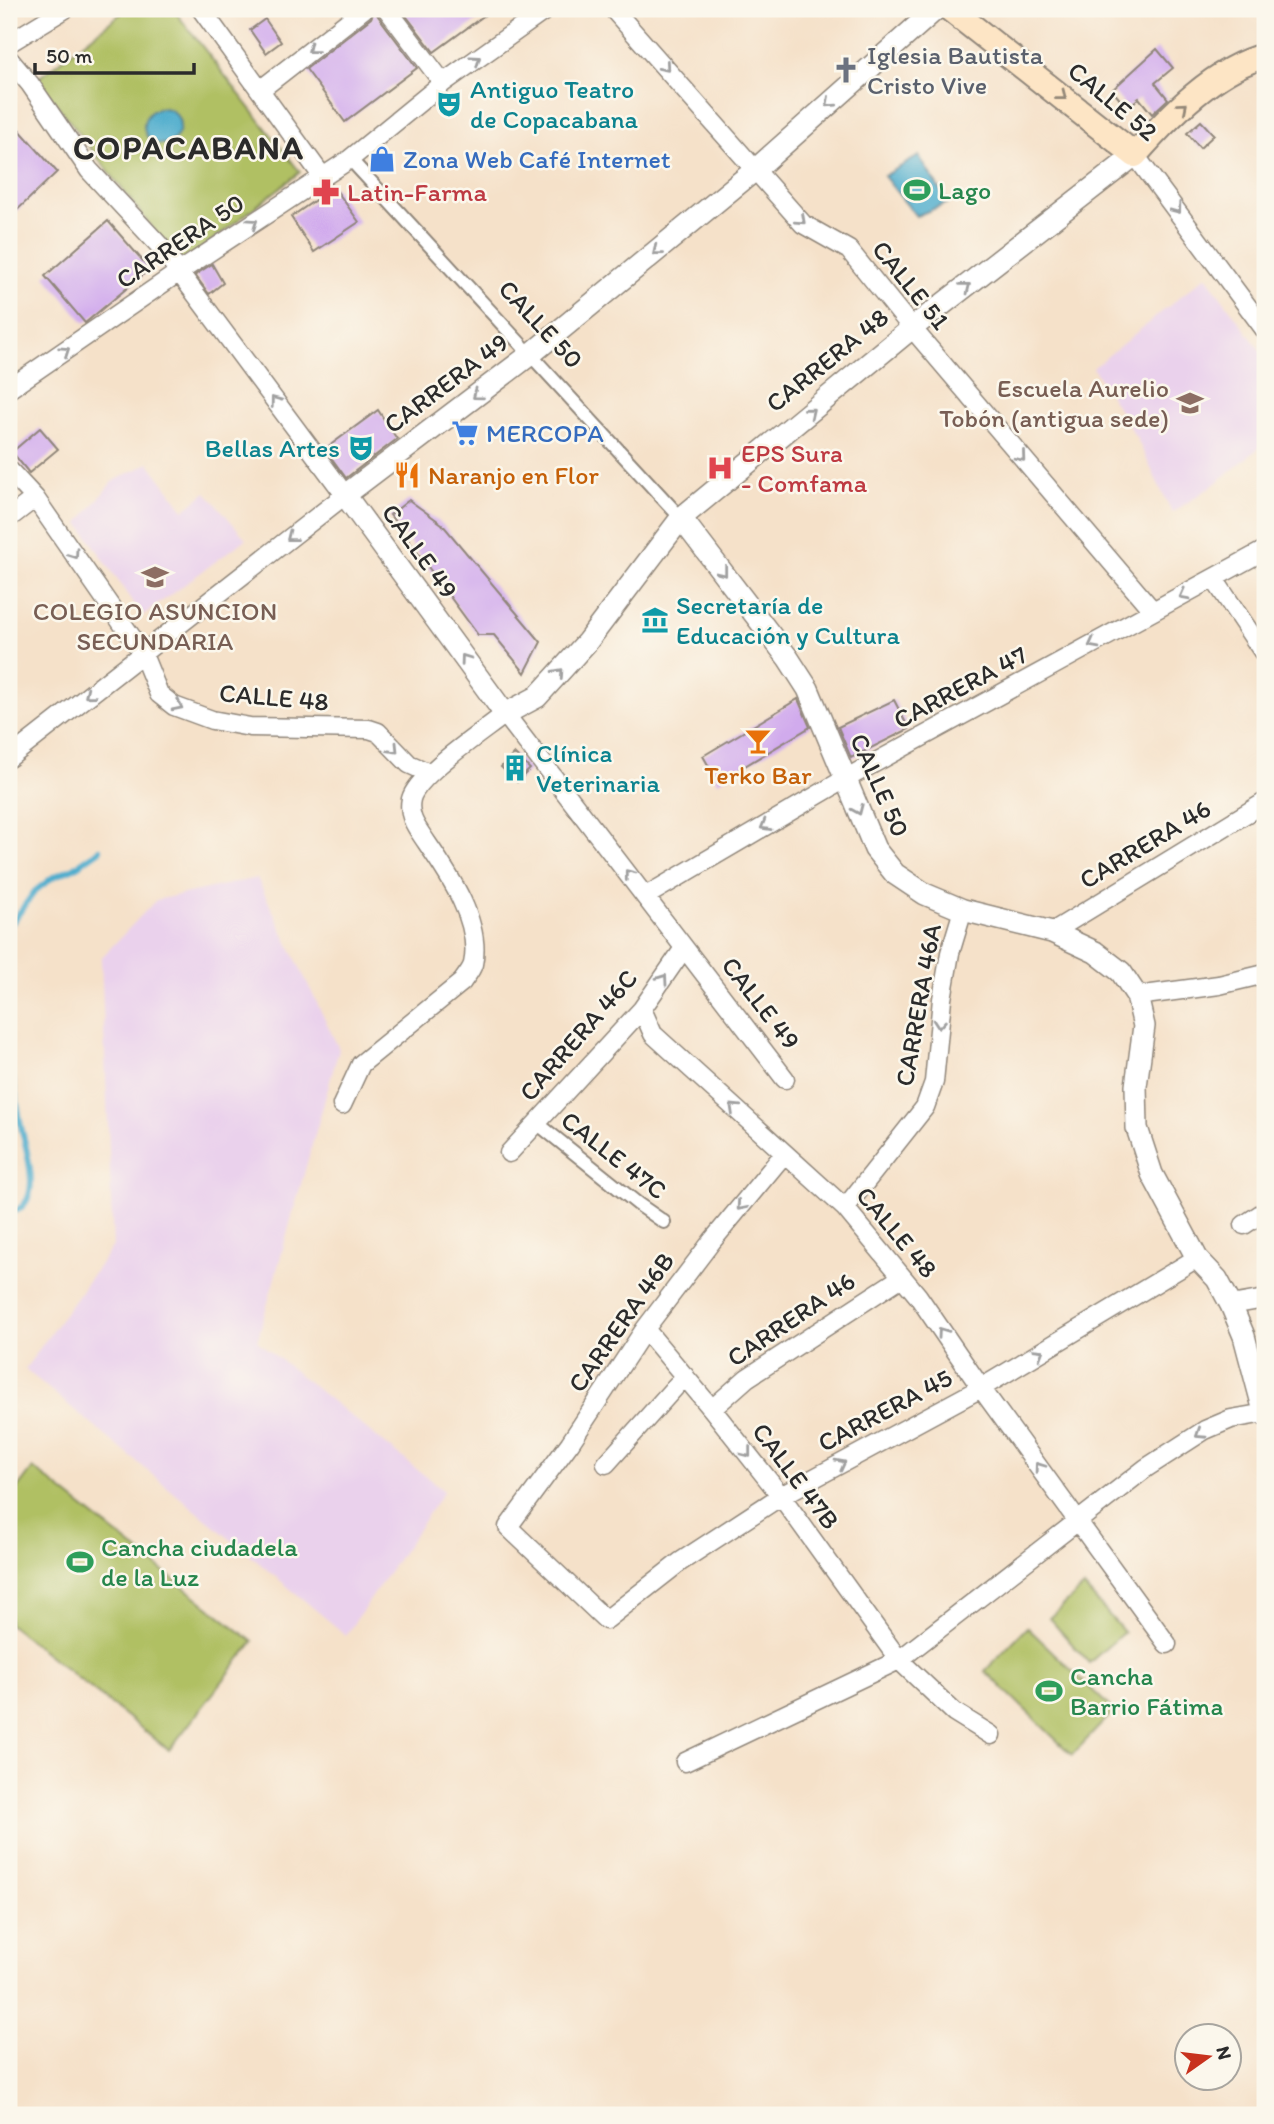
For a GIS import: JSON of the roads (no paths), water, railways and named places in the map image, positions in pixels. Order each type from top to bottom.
[{"type":"main road","name":"CALLE 52","points":[[950,9],[1135,155]]},
{"type":"main road","name":"CARRERA 48","points":[[1135,155],[1172,115],[1212,82],[1250,60],[1265,56]]},
{"type":"street","points":[[9,43],[65,9]]},
{"type":"street","points":[[201,9],[322,176]]},
{"type":"street","points":[[260,90],[364,9]]},
{"type":"street","points":[[387,9],[443,83]]},
{"type":"street","name":"CARRERA 50","points":[[9,389],[350,159],[443,83],[547,9]]},
{"type":"street","name":"CARRERA 49","points":[[9,758],[142,652],[531,354],[755,170],[936,9]]},
{"type":"street","name":"CALLE 51","points":[[621,11],[803,224],[849,250],[1153,611]]},
{"type":"street","name":"CALLE 49","points":[[9,59],[30,83],[89,170],[159,244],[177,274],[345,495],[505,714],[785,1079]]},
{"type":"street","name":"CARRERA 48","points":[[429,774],[505,714],[537,697],[587,642],[681,518],[912,328],[1135,155]]},
{"type":"street","name":"CALLE 52","points":[[1135,155],[1265,330]]},
{"type":"street","name":"CALLE 50","points":[[350,159],[681,518],[789,658],[808,689],[875,849],[895,874],[925,894],[963,910],[1052,932],[1095,951],[1121,972],[1136,996],[1144,1026],[1136,1086],[1138,1128],[1152,1174],[1198,1258],[1217,1279],[1231,1305],[1244,1336],[1265,1414]]},
{"type":"street","name":"CALLE 48","points":[[9,470],[34,498],[142,652],[159,694],[174,706],[212,720],[250,727],[369,729],[378,732],[409,764],[429,774]]},
{"type":"street","points":[[9,518],[34,498]]},
{"type":"street","name":"CARRERA 47","points":[[646,895],[845,779],[1265,550]]},
{"type":"street","points":[[1214,579],[1265,655]]},
{"type":"street","points":[[342,1105],[360,1064],[462,982],[472,967],[474,947],[469,914],[428,844],[412,823],[411,799],[429,774]]},
{"type":"street","name":"CARRERA 46","points":[[1052,932],[1265,802]]},
{"type":"street","name":"CARRERA 46A","points":[[845,1208],[925,1107],[934,1082],[942,999],[950,953],[963,910]]},
{"type":"street","name":"CARRERA 46C","points":[[509,1153],[642,1009],[684,948]]},
{"type":"street","points":[[1136,996],[1219,985],[1265,974]]},
{"type":"street","name":"CALLE 48","points":[[642,1009],[653,1034],[845,1208],[902,1277],[1167,1644]]},
{"type":"street","name":"CALLE 47C","points":[[537,1123],[664,1222]]},
{"type":"street","name":"CARRERA 46B","points":[[606,1620],[508,1527],[569,1443],[645,1329],[712,1241],[784,1154]]},
{"type":"street","points":[[1244,1225],[1265,1211]]},
{"type":"street","name":"CARRERA 45","points":[[606,1620],[680,1562],[781,1496],[981,1388],[1198,1258]]},
{"type":"street","name":"CARRERA 46","points":[[712,1409],[747,1378],[902,1277]]},
{"type":"street","points":[[1231,1305],[1265,1299]]},
{"type":"street","name":"CALLE 47B","points":[[645,1329],[781,1496],[899,1660],[954,1712],[991,1735]]},
{"type":"street","points":[[607,1464],[685,1376]]},
{"type":"street","points":[[685,1762],[899,1660],[1146,1468],[1205,1430],[1231,1419],[1265,1414]]},
{"type":"water","points":[[162,108],[175,113],[180,126],[175,139],[162,144],[149,139],[144,126],[149,113]]},
{"type":"water","name":"Lago","points":[[919,156],[948,203],[916,216],[884,176]]},
{"type":"waterway","points":[[9,927],[35,891],[53,877],[74,868],[100,850]]},
{"type":"waterway","points":[[9,1056],[31,1173],[28,1199],[21,1208],[9,1213]]},
{"type":"place","name":"Iglesia Bautista Cristo Vive","points":[[846,70]]},
{"type":"place","name":"Antiguo Teatro de Copacabana","points":[[449,104]]},
{"type":"place","name":"Zona Web Café Internet","points":[[382,159]]},
{"type":"place","name":"Lago","points":[[917,190]]},
{"type":"place","name":"Latin-Farma","points":[[326,192]]},
{"type":"place","name":"Escuela Aurelio Tobón (antigua sede)","points":[[1190,403]]},
{"type":"place","name":"MERCOPA","points":[[465,433]]},
{"type":"place","name":"Bellas Artes","points":[[361,448]]},
{"type":"place","name":"EPS Sura - Comfama","points":[[720,468]]},
{"type":"place","name":"Naranjo en Flor","points":[[407,475]]},
{"type":"place","name":"COLEGIO ASUNCION SECUNDARIA","points":[[155,577]]},
{"type":"place","name":"Secretaría de Educación y Cultura","points":[[655,620]]},
{"type":"place","name":"Terko Bar","points":[[758,741]]},
{"type":"place","name":"Clínica Veterinaria","points":[[515,768]]},
{"type":"place","name":"Cancha ciudadela de la Luz","points":[[80,1562]]},
{"type":"place","name":"Cancha Barrio Fátima","points":[[1049,1691]]},
{"type":"district","name":"COPACABANA","points":[[189,147]]}]
